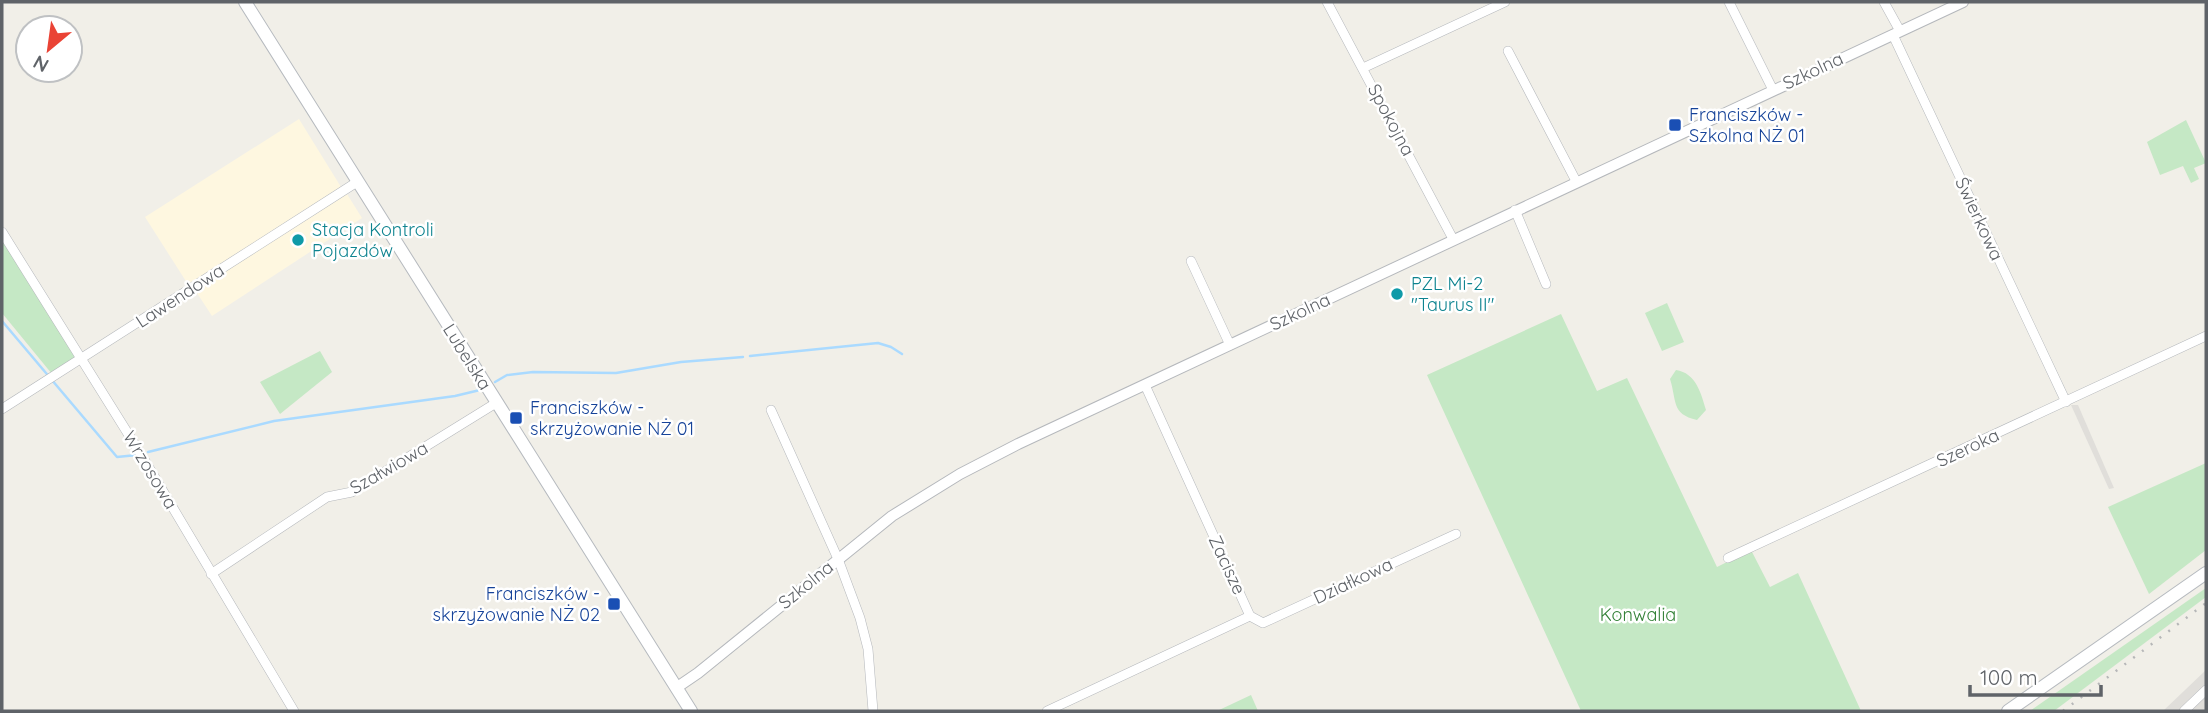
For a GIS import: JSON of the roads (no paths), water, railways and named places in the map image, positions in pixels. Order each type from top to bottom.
[{"type":"main road","name":"Lubelska","points":[[245,2],[691,711]]},
{"type":"main road","points":[[2008,711],[2206,573]]},
{"type":"street","name":"Spokojna","points":[[1327,2],[1453,239]]},
{"type":"street","points":[[1363,68],[1505,2]]},
{"type":"street","points":[[1729,2],[1773,90]]},
{"type":"street","name":"Świerkowa","points":[[1884,2],[2066,402]]},
{"type":"street","name":"Szkolna","points":[[676,688],[903,508],[960,474],[1576,181],[1964,2]]},
{"type":"street","points":[[1508,51],[1576,181]]},
{"type":"street","name":"Lawendowa","points":[[2,409],[357,182]]},
{"type":"street","points":[[1516,210],[1546,284]]},
{"type":"street","name":"Wrzosowa","points":[[2,232],[142,456],[294,711]]},
{"type":"street","points":[[1191,261],[1230,345]]},
{"type":"street","name":"Szeroka","points":[[1728,558],[2206,336]]},
{"type":"street","name":"Zacisze","points":[[1047,711],[1250,616],[1146,385]]},
{"type":"street","name":"Szałwiowa","points":[[211,574],[327,498],[352,492],[496,403]]},
{"type":"street","points":[[771,410],[838,559],[867,637],[873,711]]},
{"type":"street","name":"Działkowa","points":[[1250,616],[1263,623],[1456,534]]},
{"type":"street","points":[[2184,711],[2206,690]]},
{"type":"waterway","points":[[2,321],[117,457],[137,455]]},
{"type":"waterway","points":[[750,356],[878,343],[902,354]]},
{"type":"waterway","points":[[495,382],[507,375],[533,372],[616,373],[681,362],[743,357]]},
{"type":"waterway","points":[[148,452],[274,421],[455,396],[480,390]]},
{"type":"railway","points":[[2063,711],[2206,603]]},
{"type":"place","name":"Franciszków - Szkolna NŻ 01","points":[[1675,125]]},
{"type":"place","name":"Stacja Kontroli Pojazdów","points":[[298,240]]},
{"type":"place","name":"PZL Mi-2 \"Taurus II\"","points":[[1397,294]]},
{"type":"place","name":"Franciszków - skrzyżowanie NŻ 01","points":[[516,418]]},
{"type":"place","name":"Franciszków - skrzyżowanie NŻ 02","points":[[614,604]]},
{"type":"park label","name":"Konwalia","points":[[1638,615]]}]
